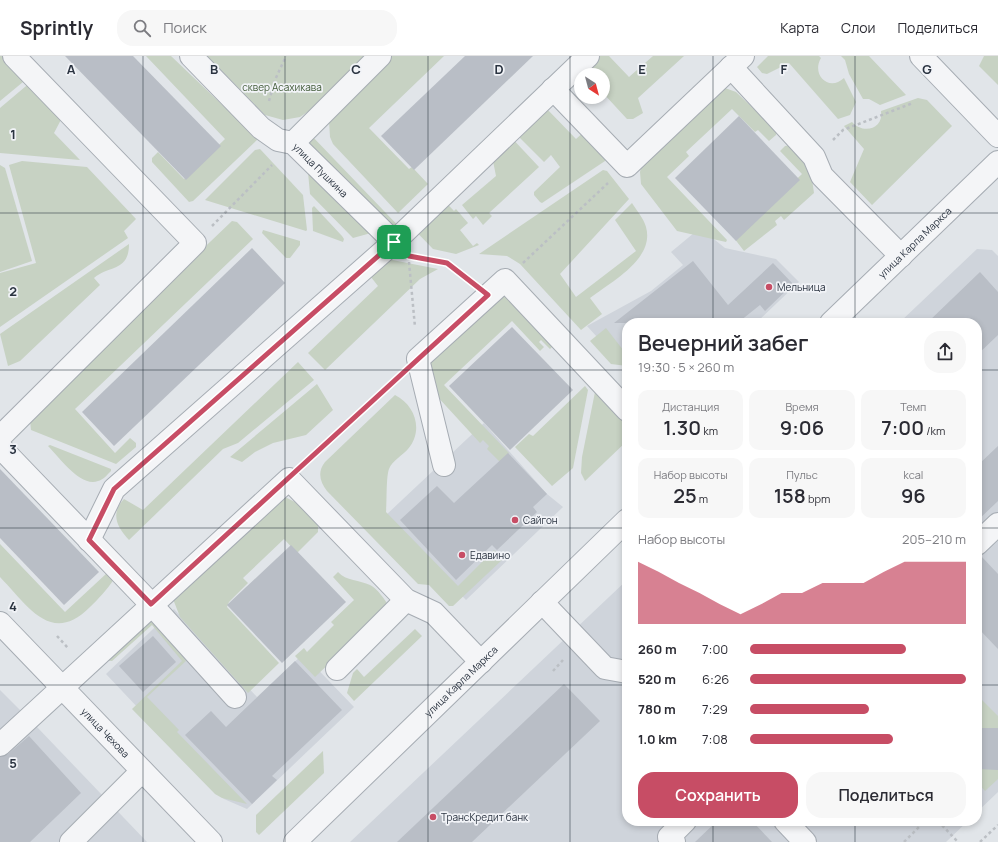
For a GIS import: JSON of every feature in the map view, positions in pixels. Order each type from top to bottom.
[{"type":"street","points":[[0,437],[195,243],[14,56]]},
{"type":"street","name":"улица Пушкина","points":[[191,56],[260,128],[278,140],[293,143],[394,242]]},
{"type":"street","points":[[293,143],[380,56]]},
{"type":"street","points":[[89,540],[114,489],[394,242],[588,56]]},
{"type":"street","points":[[921,56],[998,136]]},
{"type":"street","points":[[553,89],[627,166],[737,62],[814,157],[822,176],[900,256]]},
{"type":"street","name":"улица Карла Маркса","points":[[836,318],[998,162]]},
{"type":"street","points":[[444,465],[418,359],[505,280],[622,405]]},
{"type":"street","points":[[0,447],[151,604],[235,697]]},
{"type":"street","points":[[0,745],[151,604],[289,479],[406,600],[434,613],[481,662]]},
{"type":"street","points":[[982,539],[998,524]]},
{"type":"street","name":"улица Карла Маркса","points":[[295,842],[622,525]]},
{"type":"street","points":[[337,669],[406,600]]},
{"type":"street","points":[[542,602],[605,668],[622,671]]},
{"type":"street","name":"улица Чехова","points":[[0,623],[211,842]]},
{"type":"street","points":[[71,842],[142,771]]},
{"type":"street","points":[[674,842],[669,837],[680,826]]},
{"type":"street","points":[[790,826],[805,842]]},
{"type":"path","points":[[260,128],[275,80],[286,56]]},
{"type":"path","points":[[814,157],[843,130],[914,103]]},
{"type":"path","points":[[195,243],[293,143]]},
{"type":"path","points":[[505,280],[627,166]]},
{"type":"path","points":[[289,479],[418,359],[409,256],[447,263],[488,295]]},
{"type":"path","points":[[980,842],[998,825]]},
{"type":"path","points":[[904,842],[920,826]]},
{"type":"path","points":[[943,826],[958,842]]},
{"type":"shaded area","points":[[700,228],[725,248],[776,259],[799,282],[761,318],[622,318],[622,364],[587,326],[651,291],[683,265],[671,252]]},
{"type":"shaded area","points":[[977,249],[992,250],[998,256],[998,792],[982,807],[982,318],[904,318]]},
{"type":"shaded area","points":[[484,423],[547,494],[563,507],[466,600],[385,516]]},
{"type":"shaded area","points":[[622,585],[622,826],[963,826],[946,842],[350,842]]},
{"type":"shaded area","points":[[174,609],[257,697],[303,654],[354,707],[247,809],[224,799],[106,674]]},
{"type":"shaded area","points":[[0,690],[36,726],[147,842],[0,842]]},
{"type":"green space","points":[[0,56],[9,56],[29,77],[0,101]]},
{"type":"green space","points":[[146,56],[171,56],[258,139],[193,201],[189,202],[152,162],[152,158],[158,152],[184,179],[225,139]]},
{"type":"green space","name":"сквер Асахикава","points":[[207,56],[366,56],[315,107],[300,117],[283,120],[265,115]]},
{"type":"green space","points":[[381,56],[444,56],[369,128],[409,169],[412,167],[428,184],[398,213],[333,144],[330,137],[329,121]]},
{"type":"green space","points":[[589,56],[609,56],[629,77],[653,56],[684,56],[638,98],[643,113],[633,119],[627,119],[610,101],[610,68],[585,68]]},
{"type":"green space","points":[[768,56],[819,56],[821,58],[818,70],[823,80],[833,83],[844,78],[856,102],[850,115],[838,119],[789,63],[767,74],[762,73],[757,67]]},
{"type":"green space","points":[[841,56],[869,56],[906,95],[880,105],[869,99],[863,99],[849,74],[845,60]]},
{"type":"green space","points":[[984,56],[998,56],[998,85],[979,66]]},
{"type":"green space","points":[[32,81],[64,114],[54,133],[80,160],[0,153],[0,108]]},
{"type":"green space","points":[[725,88],[736,92],[777,131],[776,135],[769,141],[758,130],[755,132],[732,109],[686,152],[689,156],[667,177],[727,240],[726,242],[677,231],[641,184],[640,172],[643,159]]},
{"type":"green space","points":[[918,98],[927,100],[952,126],[872,205],[850,182],[864,149],[844,126],[852,122],[861,128],[871,128],[876,126],[879,122],[881,111]]},
{"type":"green space","points":[[546,108],[576,139],[585,131],[605,157],[605,161],[542,203],[534,195],[534,192],[560,167],[551,155],[544,162],[512,130]]},
{"type":"green space","points":[[310,134],[408,236],[371,233],[353,238],[310,194],[305,139]]},
{"type":"green space","points":[[508,134],[539,167],[489,213],[492,216],[483,225],[476,216],[473,219],[462,205],[496,176],[491,151]]},
{"type":"green space","points":[[790,145],[808,166],[812,177],[814,193],[784,220],[781,216],[775,221],[777,225],[744,251],[734,238],[802,174],[780,151],[785,146]]},
{"type":"green space","points":[[260,149],[303,195],[306,231],[205,200],[255,150]]},
{"type":"green space","points":[[22,161],[87,167],[136,219],[124,231],[128,238],[0,327],[0,273],[36,263],[9,165]]},
{"type":"green space","points":[[0,165],[5,168],[32,261],[0,272]]},
{"type":"green space","points":[[603,170],[607,171],[629,199],[560,274],[576,297],[636,251],[615,220],[632,203],[645,224],[647,239],[644,249],[638,259],[619,277],[590,298],[602,314],[581,330],[520,264],[507,256],[479,254]]},
{"type":"green space","points":[[434,190],[454,211],[456,209],[468,223],[460,230],[473,246],[477,243],[479,245],[456,254],[433,249],[404,219]]},
{"type":"green space","points":[[314,206],[342,236],[344,239],[343,242],[313,231],[312,208]]},
{"type":"green space","points":[[232,221],[237,222],[253,239],[75,409],[115,453],[130,438],[136,443],[136,447],[116,464],[31,430],[30,420],[34,410]]},
{"type":"green space","points":[[263,230],[300,241],[300,245],[290,258],[286,258],[262,233]]},
{"type":"green space","points":[[129,244],[126,259],[122,264],[94,278],[100,285],[20,361],[8,366],[0,334]]},
{"type":"green space","points":[[382,258],[438,269],[420,279],[325,370],[308,353],[378,286],[367,272]]},
{"type":"green space","points":[[507,295],[554,345],[550,349],[541,340],[539,342],[544,347],[540,351],[512,321],[444,385],[509,453],[500,462],[487,449],[489,446],[483,440],[480,443],[424,382],[420,374],[440,351],[499,296]]},
{"type":"green space","points":[[606,328],[622,349],[622,365],[611,364],[590,341]]},
{"type":"green space","points":[[298,362],[314,380],[238,443],[223,449],[129,540],[118,525],[116,515],[117,510],[124,499],[143,510]]},
{"type":"green space","points":[[597,382],[622,410],[622,446],[585,481],[581,473],[582,457]]},
{"type":"green space","points":[[317,384],[333,410],[306,435],[273,443],[255,452],[242,462],[230,457]]},
{"type":"green space","points":[[585,386],[588,390],[573,468],[552,486],[515,447],[529,434],[533,436]]},
{"type":"green space","points":[[395,395],[402,399],[412,411],[415,419],[416,434],[408,449],[393,463],[389,469],[386,512],[458,586],[494,550],[503,559],[453,606],[449,606],[429,585],[418,584],[327,491],[321,481],[320,473],[325,462]]},
{"type":"green space","points":[[50,445],[111,469],[111,471],[100,480],[91,482],[85,480],[64,464],[48,446]]},
{"type":"green space","points":[[285,497],[295,502],[318,524],[318,532],[297,553],[284,539],[243,578],[248,583],[229,602],[227,607],[279,663],[248,693],[180,617],[173,599]]},
{"type":"green space","points":[[0,544],[65,612],[107,573],[114,579],[97,600],[76,618],[63,623],[52,622],[41,618],[30,610],[0,577]]},
{"type":"green space","points":[[338,572],[349,579],[366,583],[376,589],[389,606],[315,677],[295,656],[304,648],[307,652],[334,625],[331,622],[354,600],[333,577]]},
{"type":"green space","points":[[146,619],[158,626],[163,631],[174,643],[186,661],[147,697],[179,730],[177,732],[247,804],[222,798],[215,794],[132,709],[182,661],[152,625],[112,661],[100,660]]},
{"type":"green space","points":[[415,629],[422,636],[354,701],[347,693],[353,673],[357,669],[364,677]]},
{"type":"green space","points":[[982,700],[998,716],[998,779],[985,791],[982,788]]},
{"type":"green space","points":[[323,751],[324,773],[259,835],[256,832],[256,815]]},
{"type":"building","points":[[65,56],[133,56],[221,146],[186,180]]},
{"type":"building","points":[[465,56],[533,56],[414,170],[381,136]]},
{"type":"building","points":[[739,116],[800,180],[736,241],[675,178]]},
{"type":"building","points":[[252,248],[285,283],[114,446],[82,412]]},
{"type":"building","points":[[693,261],[728,305],[773,263],[793,284],[765,311],[760,305],[744,318],[622,318],[622,323],[614,323]]},
{"type":"building","points":[[980,272],[998,292],[998,335],[982,350],[982,318],[932,318]]},
{"type":"building","points":[[512,327],[573,390],[510,450],[449,386]]},
{"type":"building","points":[[998,446],[998,501],[982,516],[982,461]]},
{"type":"building","points":[[508,453],[547,494],[533,507],[537,512],[497,550],[492,545],[456,580],[400,520],[437,486],[454,503]]},
{"type":"building","points":[[0,469],[99,572],[64,605],[0,538]]},
{"type":"building","points":[[291,545],[346,602],[282,663],[227,605]]},
{"type":"building","points":[[982,557],[998,574],[998,649],[982,632]]},
{"type":"building","points":[[153,636],[176,662],[143,692],[119,666]]},
{"type":"building","points":[[295,661],[342,710],[272,776],[277,780],[252,804],[185,735],[211,711],[226,727]]},
{"type":"building","points":[[564,684],[600,721],[472,842],[397,842]]},
{"type":"building","points":[[982,728],[998,728],[998,770],[982,769]]},
{"type":"building","points":[[29,736],[81,793],[30,842],[0,842],[0,757],[8,754]]},
{"type":"building","points":[[712,826],[757,826],[772,842],[695,842]]},
{"type":"place","name":"Мельница","points":[[769,287]]},
{"type":"place","name":"Сайгон","points":[[515,520]]},
{"type":"place","name":"Едавино","points":[[462,555]]},
{"type":"place","name":"ТрансКредит банк","points":[[433,817]]},
{"type":"route","points":[[394,242],[409,256],[447,263],[488,295],[151,604],[89,540],[114,489],[394,242]]}]
